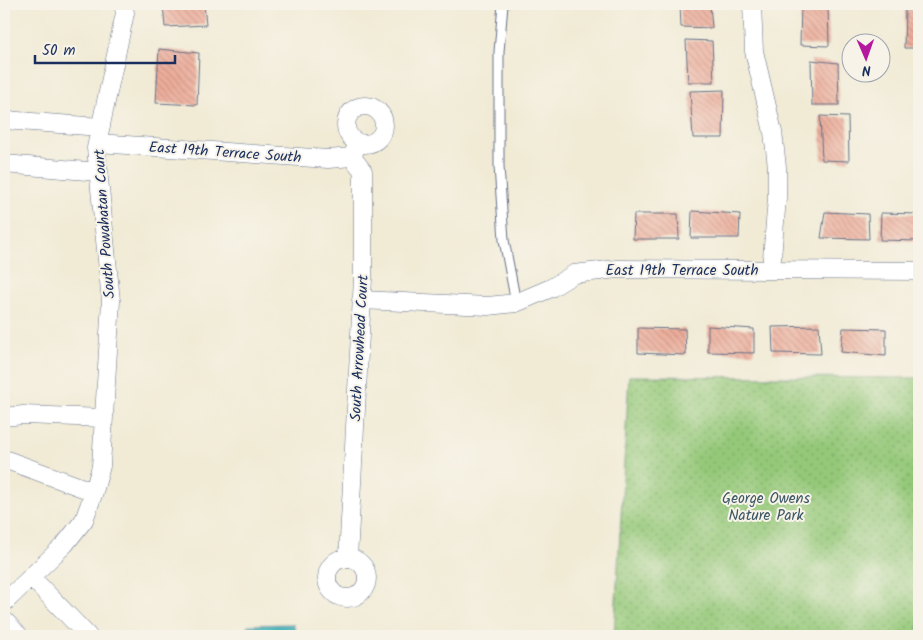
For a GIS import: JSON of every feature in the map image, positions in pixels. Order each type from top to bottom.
[{"type":"street","name":"South Powahatan Court","points":[[4,603],[65,544],[84,520],[102,466],[111,301],[96,148],[125,13],[123,4]]},
{"type":"street","points":[[752,4],[754,51],[773,132],[777,167],[777,198],[771,270]]},
{"type":"street","name":"East 19th Terrace South","points":[[4,120],[99,135],[328,159],[355,150]]},
{"type":"street","name":"South Arrowhead Court","points":[[348,558],[361,300],[363,172],[355,150]]},
{"type":"street","points":[[4,164],[98,172]]},
{"type":"street","name":"East 19th Terrace South","points":[[361,300],[488,306],[516,303],[551,288],[574,274],[617,268],[919,271]]},
{"type":"street","points":[[4,417],[23,414],[104,418]]},
{"type":"street","points":[[4,459],[94,492]]},
{"type":"street","points":[[31,577],[88,636]]},
{"type":"street","points":[[4,620],[20,636]]},
{"type":"lane","points":[[503,4],[498,52],[499,166],[504,240],[516,303]]},
{"type":"green space","name":"George Owens Nature Park","points":[[629,376],[919,378],[919,636],[614,636]]},
{"type":"water","points":[[293,624],[297,636],[242,636],[248,625]]},
{"type":"building","points":[[163,4],[204,4],[206,25],[165,27]]},
{"type":"building","points":[[680,4],[710,4],[712,28],[681,27]]},
{"type":"building","points":[[801,5],[828,6],[829,46],[800,45]]},
{"type":"building","points":[[905,10],[919,11],[919,48],[904,48]]},
{"type":"building","points":[[686,40],[712,41],[714,82],[688,82]]},
{"type":"building","points":[[159,49],[199,53],[197,105],[156,103]]},
{"type":"building","points":[[811,60],[838,63],[839,105],[812,105]]},
{"type":"building","points":[[724,90],[723,138],[693,138],[690,91]]},
{"type":"building","points":[[820,116],[848,117],[849,161],[822,160]]},
{"type":"building","points":[[692,211],[740,214],[739,238],[691,238]]},
{"type":"building","points":[[825,212],[868,214],[869,239],[821,238]]},
{"type":"building","points":[[881,213],[919,214],[919,241],[880,240]]},
{"type":"building","points":[[634,214],[678,214],[679,239],[633,239]]},
{"type":"building","points":[[708,326],[754,329],[754,353],[708,352]]},
{"type":"building","points":[[819,326],[821,354],[773,353],[772,327]]},
{"type":"building","points":[[638,328],[685,329],[686,355],[638,353]]},
{"type":"building","points":[[843,328],[886,329],[886,356],[841,352]]}]
